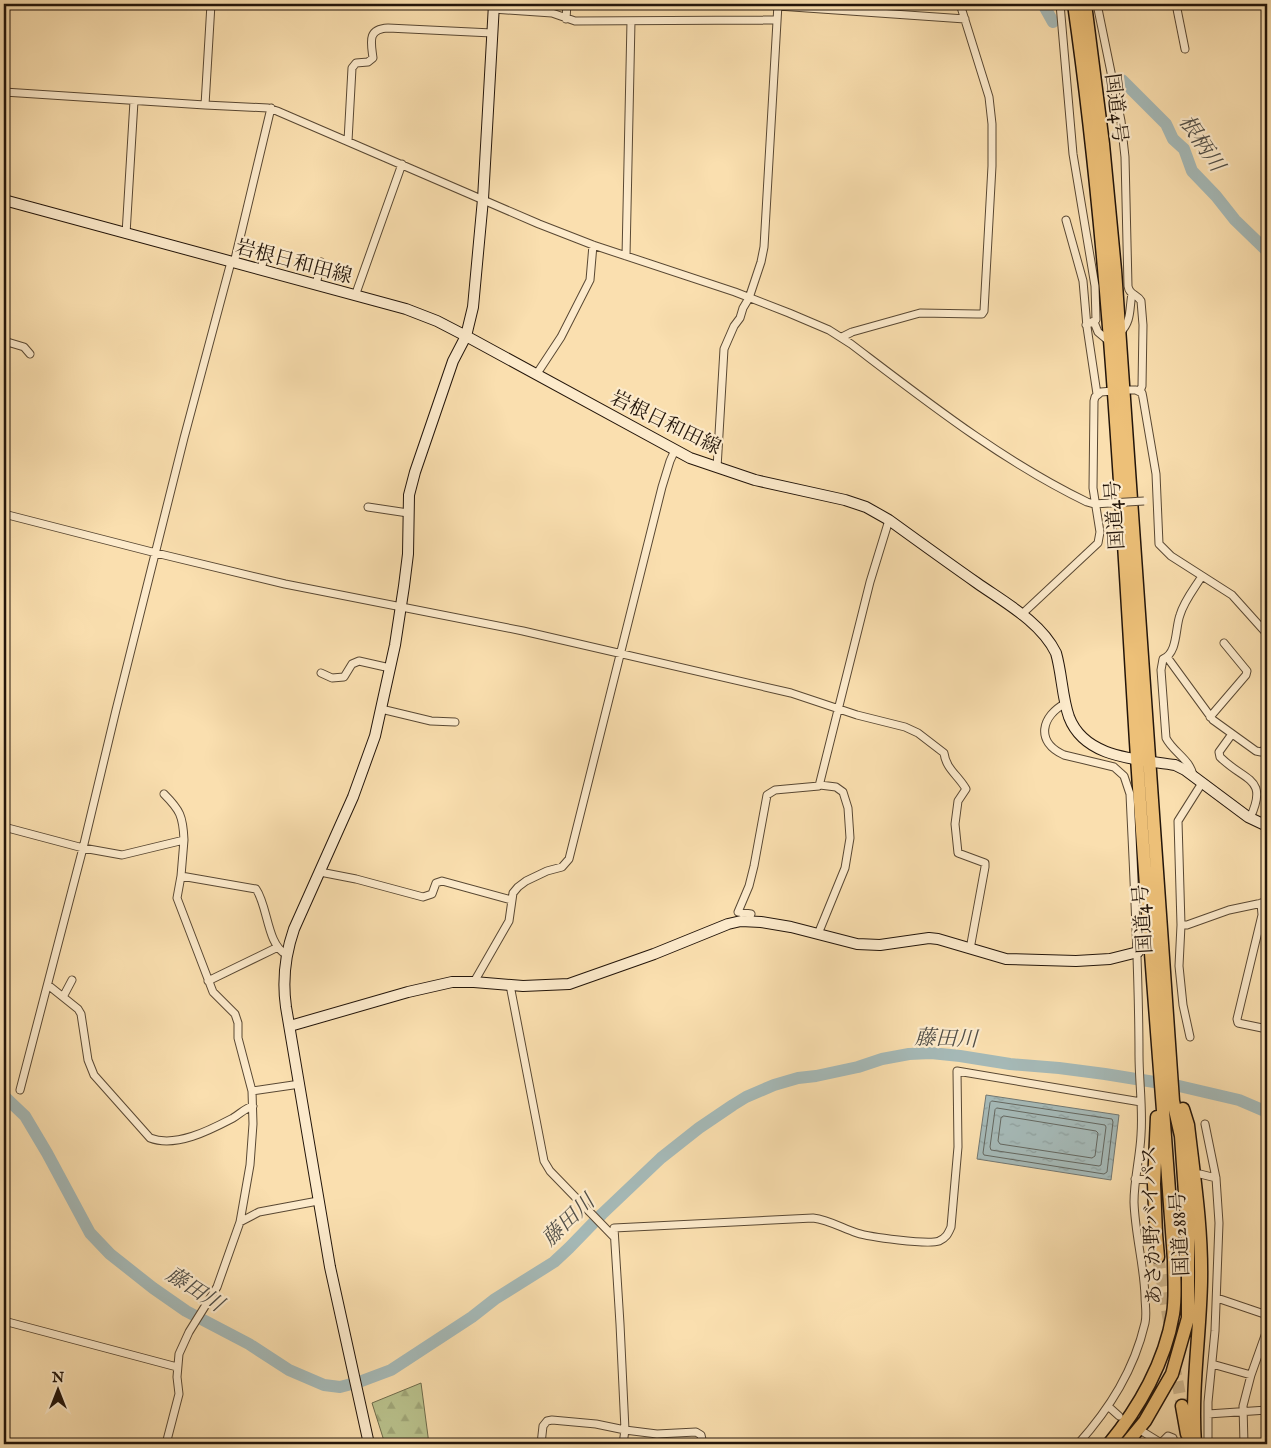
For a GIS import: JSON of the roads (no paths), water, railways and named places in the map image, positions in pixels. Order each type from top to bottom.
[{"type":"highway","name":"国道4号","points":[[1074,4],[1096,178],[1110,342],[1118,391],[1150,761],[1162,1022]]},
{"type":"highway","name":"国道4号","points":[[1085,4],[1109,195],[1120,333],[1118,391],[1137,759],[1162,1022]]},
{"type":"highway","name":"国道288号","points":[[1158,1256],[1154,1184],[1157,1121],[1168,1101],[1162,1022]]},
{"type":"highway","name":"国道288号","points":[[1162,1022],[1168,1101],[1188,1125],[1201,1234],[1198,1350],[1193,1392],[1195,1444]]},
{"type":"highway","name":"あさか野バイパス","points":[[1109,1444],[1139,1403],[1156,1370],[1168,1336],[1173,1314],[1174,1260],[1168,1101]]},
{"type":"highway","name":"あさか野バイパス","points":[[1126,1444],[1144,1422],[1172,1374],[1188,1318],[1188,1236],[1181,1136],[1168,1101]]},
{"type":"highway","points":[[1182,1406],[1188,1444]]},
{"type":"street","points":[[205,105],[211,4]]},
{"type":"street","points":[[566,18],[567,4]]},
{"type":"street","points":[[842,337],[852,332],[914,314],[928,312],[982,314],[984,311],[992,166],[992,124],[988,97],[960,4]]},
{"type":"street","points":[[1060,4],[1073,154],[1095,286],[1096,320],[1094,322],[1098,332],[1110,342]]},
{"type":"street","points":[[1097,4],[1123,136],[1127,199],[1128,286],[1132,294],[1129,318],[1126,327],[1120,333]]},
{"type":"street","points":[[1176,4],[1185,49]]},
{"type":"street","points":[[717,468],[724,350],[732,328],[740,318],[749,298],[764,248],[778,5],[965,18]]},
{"type":"street","points":[[369,1444],[330,1267],[318,1201],[284,993],[282,951],[320,872],[375,736],[401,607],[408,554],[409,495],[415,472],[454,362],[466,336],[475,292],[483,200],[493,6],[552,13],[575,21],[777,20]]},
{"type":"street","points":[[626,256],[631,21]]},
{"type":"street","points":[[348,141],[352,68],[356,63],[368,62],[373,58],[371,39],[374,31],[388,28],[492,33]]},
{"type":"street","points":[[4,140],[4,92],[271,108],[539,224],[593,245],[749,298],[818,324],[842,337],[992,448],[1047,481],[1094,504],[1158,501]]},
{"type":"street","points":[[126,234],[134,101]]},
{"type":"street","points":[[20,1090],[27,1056],[48,985],[83,848],[187,429],[233,263],[271,108]]},
{"type":"street","points":[[355,296],[402,164]]},
{"type":"street","name":"岩根日和田線","points":[[4,200],[418,313],[466,336],[536,376],[690,458],[755,480],[809,491],[854,503],[889,520],[1021,614],[1052,644],[1056,653],[1069,718],[1076,729],[1092,745],[1105,753],[1175,765],[1250,818],[1267,826]]},
{"type":"street","points":[[1021,614],[1098,544],[1100,532],[1094,504],[1094,401],[1097,394],[1086,325],[1084,281],[1066,220]]},
{"type":"street","points":[[536,376],[561,336],[590,280],[593,245]]},
{"type":"street","points":[[260,270],[266,255]]},
{"type":"street","points":[[316,285],[322,262]]},
{"type":"street","points":[[1132,294],[1139,298],[1143,325],[1142,386],[1140,391],[1143,398],[1156,474],[1159,544],[1171,556],[1232,595],[1267,634]]},
{"type":"street","points":[[1086,325],[1094,322]]},
{"type":"street","points":[[4,341],[24,348],[30,354]]},
{"type":"street","points":[[1097,394],[1101,392],[1140,391]]},
{"type":"street","points":[[474,982],[505,930],[510,916],[513,893],[518,887],[547,871],[562,867],[569,859],[662,487],[675,450]]},
{"type":"street","points":[[368,507],[408,513]]},
{"type":"street","points":[[4,514],[285,584],[621,652],[791,693],[857,715],[905,727],[918,733],[944,753],[945,762],[966,788],[958,801],[956,824],[958,853],[985,863],[986,867],[970,948]]},
{"type":"street","points":[[820,785],[870,582],[889,520]]},
{"type":"street","points":[[1193,776],[1189,764],[1170,745],[1166,738],[1162,670],[1163,659],[1172,652],[1179,616],[1202,576]]},
{"type":"street","points":[[1210,717],[1246,675],[1247,671],[1224,643]]},
{"type":"street","points":[[1167,657],[1210,717],[1251,748],[1260,752],[1264,750],[1267,744]]},
{"type":"street","points":[[321,673],[332,678],[344,677],[352,664],[359,661],[390,668]]},
{"type":"street","points":[[1066,703],[1051,712],[1045,723],[1045,737],[1049,745],[1057,752],[1114,767],[1127,780],[1130,794],[1138,952],[1141,1099],[1141,1135],[1135,1179],[1135,1221],[1145,1284],[1146,1313],[1145,1323],[1121,1387],[1109,1407],[1078,1444]]},
{"type":"street","points":[[382,708],[431,721],[455,722]]},
{"type":"street","points":[[1232,734],[1220,752],[1220,757],[1255,785],[1258,792],[1257,803],[1250,818]]},
{"type":"street","points":[[1190,1037],[1183,1004],[1179,966],[1181,924],[1178,821],[1202,783]]},
{"type":"street","points":[[748,921],[751,914],[738,912],[749,886],[754,866],[767,795],[775,790],[817,787],[820,785],[836,787],[843,792],[848,808],[850,838],[845,868],[818,934]]},
{"type":"street","points":[[164,794],[177,807],[182,818],[184,840],[177,898],[215,996],[231,1010],[237,1019],[238,1038],[252,1091],[253,1106],[250,1166],[240,1222],[212,1298],[189,1332],[179,1354],[177,1367],[179,1394],[166,1444]]},
{"type":"street","points":[[4,827],[83,848],[122,855],[184,840]]},
{"type":"street","points":[[320,872],[356,879],[424,897],[432,894],[436,883],[442,881],[511,900]]},
{"type":"street","points":[[181,876],[256,889],[263,900],[273,938],[282,951]]},
{"type":"street","points":[[1181,924],[1187,925],[1229,910],[1264,902],[1237,1019],[1238,1023],[1267,1029]]},
{"type":"street","points":[[290,1026],[431,986],[452,982],[541,986],[569,984],[728,924],[748,921],[791,927],[857,944],[870,945],[929,938],[938,939],[1006,959],[1076,961],[1110,959],[1138,952]]},
{"type":"street","points":[[208,981],[282,951]]},
{"type":"street","points":[[63,997],[72,980]]},
{"type":"street","points":[[48,985],[78,1009],[81,1014],[88,1060],[94,1075],[150,1138],[162,1141],[195,1135],[227,1121],[253,1106]]},
{"type":"street","points":[[510,985],[542,1156],[550,1171],[614,1237]]},
{"type":"street","points":[[623,1444],[620,1324],[614,1237],[614,1228],[616,1226],[808,1218],[829,1221],[855,1233],[868,1236],[936,1242],[948,1235],[951,1227],[958,1147],[957,1071],[1141,1099]]},
{"type":"street","points":[[252,1091],[300,1084]]},
{"type":"street","points":[[1205,1124],[1216,1178],[1219,1223],[1217,1298],[1208,1414],[1208,1444]]},
{"type":"street","points":[[1200,1174],[1216,1178]]},
{"type":"street","points":[[1135,1179],[1151,1180]]},
{"type":"street","points":[[240,1222],[259,1212],[318,1201]]},
{"type":"street","points":[[1217,1298],[1267,1316]]},
{"type":"street","points":[[4,1321],[177,1367]]},
{"type":"street","points":[[1244,1444],[1242,1412],[1251,1375],[1266,1340],[1267,1330]]},
{"type":"street","points":[[1212,1364],[1251,1375]]},
{"type":"street","points":[[1109,1407],[1119,1416]]},
{"type":"street","points":[[1208,1414],[1267,1410]]},
{"type":"street","points":[[541,1444],[543,1426],[549,1420],[596,1424],[657,1434],[696,1432],[701,1435],[703,1444]]},
{"type":"street","points":[[1140,1430],[1160,1444],[1166,1436],[1171,1436],[1176,1444]]},
{"type":"water","points":[[986,1095],[1119,1115],[1111,1180],[977,1159]]},
{"type":"waterway","name":"根柄川","points":[[1043,4],[1053,22]]},
{"type":"waterway","name":"根柄川","points":[[1122,80],[1166,124],[1173,139],[1184,149],[1192,171],[1216,196],[1235,220],[1267,251]]},
{"type":"waterway","name":"藤田川","points":[[4,1096],[25,1116],[90,1233],[110,1254],[186,1311],[249,1344],[289,1370],[324,1385],[340,1387],[391,1370],[472,1317],[495,1299],[554,1262],[661,1158],[699,1128],[733,1105],[774,1085],[798,1078],[858,1067],[882,1059],[909,1054],[931,1053],[1105,1074],[1179,1086],[1239,1100],[1267,1112]]},
{"type":"tunnel","points":[[1158,1257],[1182,1406]]}]
